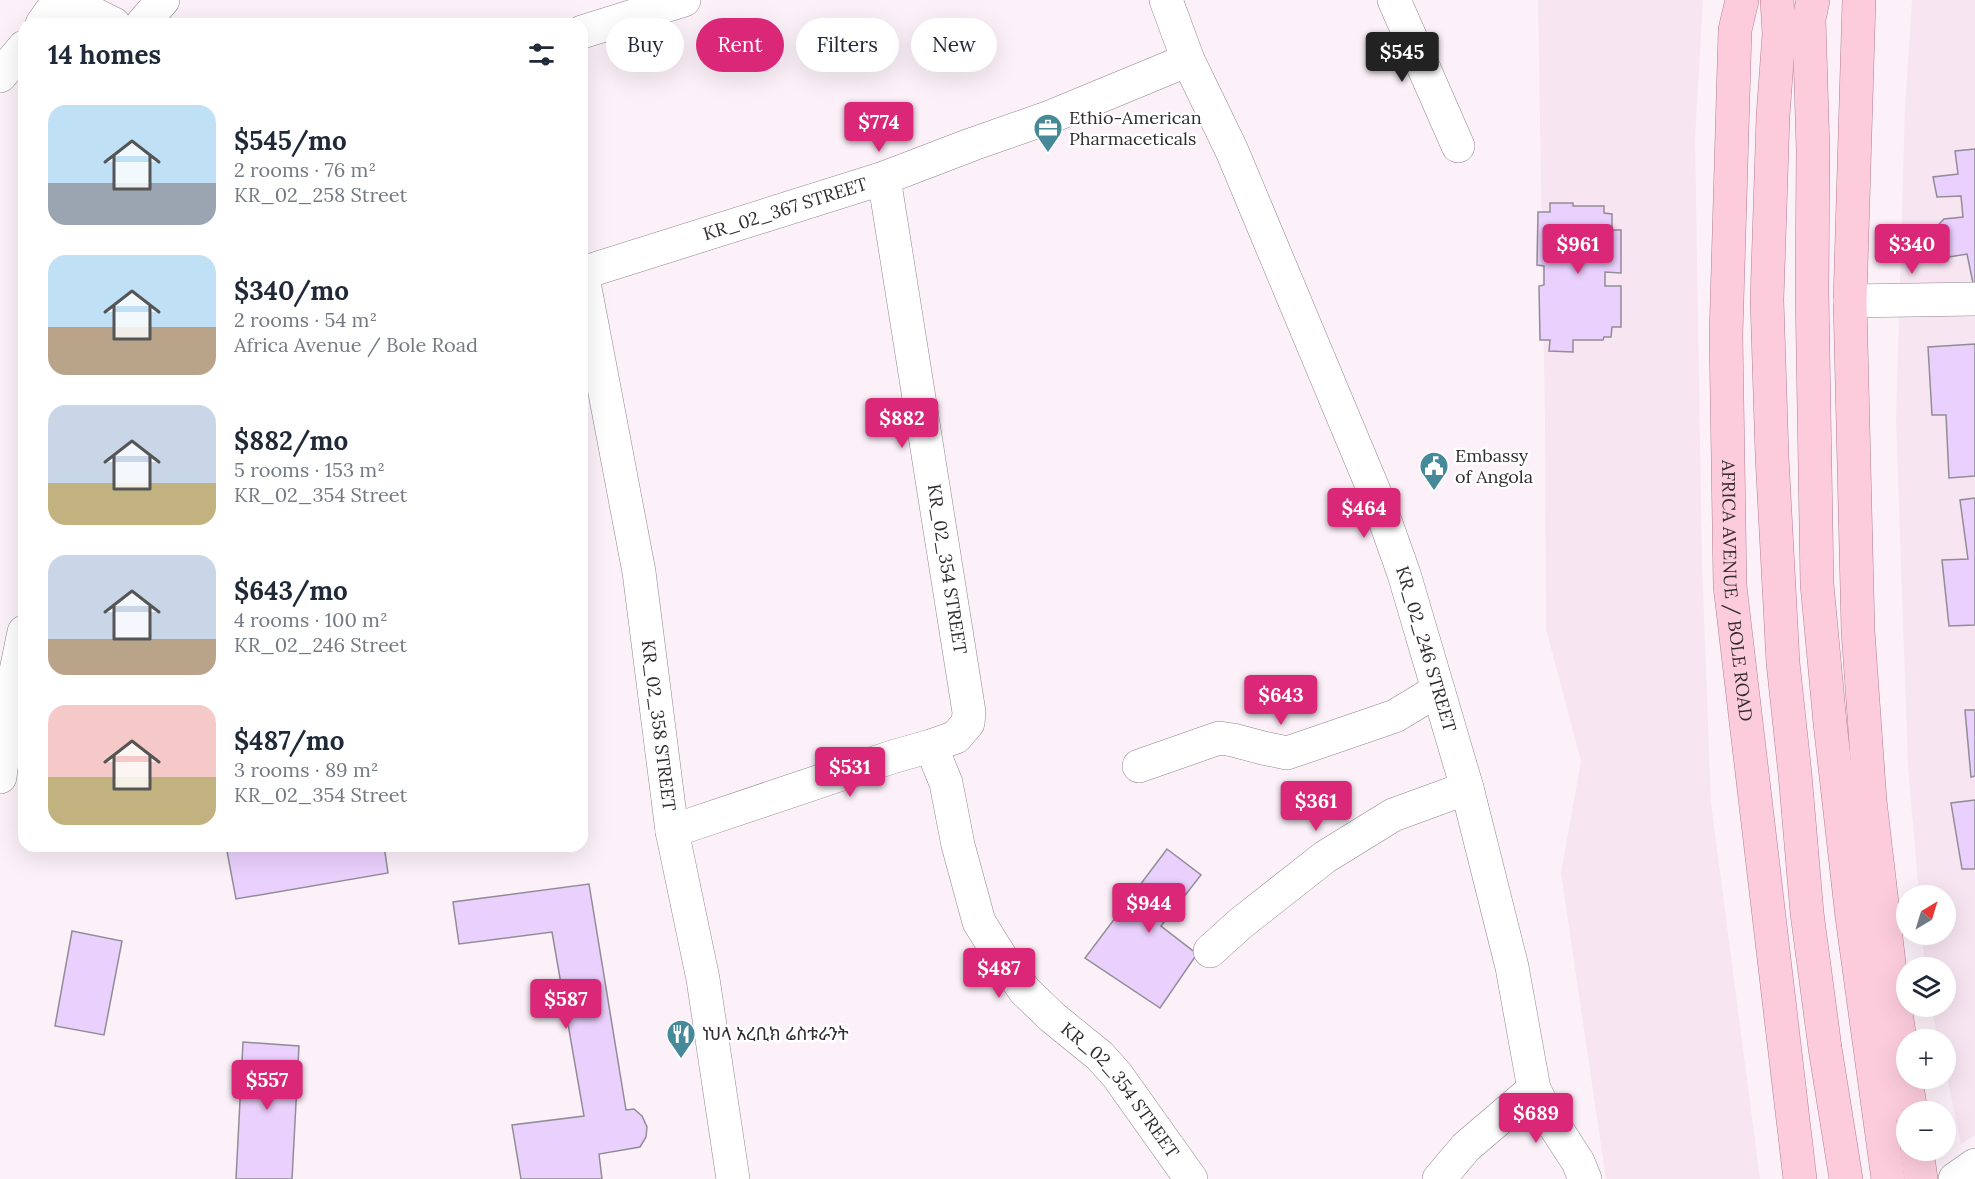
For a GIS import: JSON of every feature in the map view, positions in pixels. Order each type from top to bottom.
[{"type":"main road","name":"AFRICA AVENUE / BOLE ROAD","points":[[1742,0],[1735,30],[1726,335],[1730,586],[1800,1179]]},
{"type":"main road","points":[[1777,0],[1779,34],[1773,117],[1767,300],[1782,651],[1808,925],[1846,1179]]},
{"type":"main road","points":[[1813,0],[1809,20],[1813,150],[1812,292],[1817,584],[1852,917],[1888,1179]]},
{"type":"main road","points":[[1859,0],[1850,301],[1858,631],[1870,801],[1891,980],[1909,1101]]},
{"type":"main road","points":[[1919,1161],[1921,1179]]},
{"type":"street","points":[[46,18],[59,0]]},
{"type":"street","points":[[66,0],[102,18]]},
{"type":"street","points":[[147,18],[163,0]]},
{"type":"street","points":[[588,30],[684,0]]},
{"type":"street","name":"KR_02_246 STREET","points":[[1166,0],[1188,60],[1232,151],[1377,498],[1404,574],[1467,788],[1512,967],[1534,1089],[1545,1111],[1578,1162],[1585,1179]]},
{"type":"street","points":[[1394,0],[1458,146]]},
{"type":"street","points":[[0,76],[18,54]]},
{"type":"street","name":"KR_02_367 STREET","points":[[588,270],[884,178],[1050,117],[1188,60]]},
{"type":"street","name":"KR_02_354 STREET","points":[[884,178],[969,711],[968,723],[956,737],[932,746],[946,783],[958,845],[979,922],[1025,991],[1052,1017],[1100,1056],[1117,1075],[1191,1179]]},
{"type":"street","points":[[1850,301],[1975,299]]},
{"type":"street","name":"KR_02_358 STREET","points":[[588,304],[639,572],[672,831],[703,979],[733,1179]]},
{"type":"street","points":[[0,777],[5,699],[18,653]]},
{"type":"street","points":[[1139,766],[1219,738],[1287,753],[1395,716],[1438,690]]},
{"type":"street","points":[[672,831],[892,757],[932,746]]},
{"type":"street","points":[[1210,951],[1241,923],[1325,857],[1393,815],[1467,788]]},
{"type":"street","points":[[1439,1179],[1466,1147],[1534,1089]]},
{"type":"street","points":[[1955,1179],[1975,1165]]},
{"type":"shaded area","points":[[1538,0],[1703,0],[1695,138],[1702,564],[1711,803],[1760,1179],[1606,1179],[1561,873],[1581,761],[1546,629]]},
{"type":"shaded area","points":[[1912,0],[1975,0],[1975,1135],[1961,1144],[1956,1120],[1956,1101],[1952,1101],[1950,1089],[1956,1089],[1956,1029],[1936,1029],[1933,1017],[1956,1017],[1956,957],[1924,957],[1923,945],[1956,945],[1956,885],[1918,885],[1908,767],[1896,420],[1905,107]]},
{"type":"building","points":[[1975,149],[1975,283],[1973,283],[1967,254],[1930,260],[1929,235],[1944,219],[1963,217],[1961,196],[1937,197],[1933,177],[1958,174],[1955,151]]},
{"type":"building","points":[[1550,203],[1604,206],[1604,213],[1612,214],[1612,230],[1621,230],[1621,273],[1605,272],[1605,286],[1621,286],[1621,327],[1612,327],[1611,337],[1604,337],[1603,340],[1573,340],[1573,352],[1549,351],[1550,340],[1540,340],[1539,286],[1544,285],[1544,266],[1537,265],[1538,212],[1550,212]]},
{"type":"building","points":[[1975,344],[1975,476],[1949,478],[1946,415],[1932,415],[1928,347]]},
{"type":"building","points":[[1975,498],[1975,625],[1949,626],[1942,560],[1968,559],[1960,500]]},
{"type":"building","points":[[1965,710],[1975,710],[1975,776],[1971,777]]},
{"type":"building","points":[[1975,800],[1975,869],[1962,869],[1951,803]]},
{"type":"building","points":[[1167,849],[1201,875],[1161,926],[1197,954],[1160,1008],[1085,958]]},
{"type":"building","points":[[227,852],[385,852],[388,873],[236,899]]},
{"type":"building","points":[[589,884],[626,1110],[634,1109],[642,1116],[647,1127],[646,1137],[640,1147],[599,1154],[602,1179],[521,1179],[512,1125],[584,1116],[552,932],[459,944],[453,902]]},
{"type":"building","points":[[72,931],[122,941],[104,1035],[55,1026]]},
{"type":"building","points":[[243,1042],[299,1046],[292,1179],[236,1179]]},
{"type":"place","name":"Ethio-American Pharmaceticals","points":[[1048,154]]},
{"type":"place","name":"Embassy of Angola","points":[[1434,492]]},
{"type":"place","name":"ነህላ አረቢክ ሬስቱራንት","points":[[681,1060]]}]
